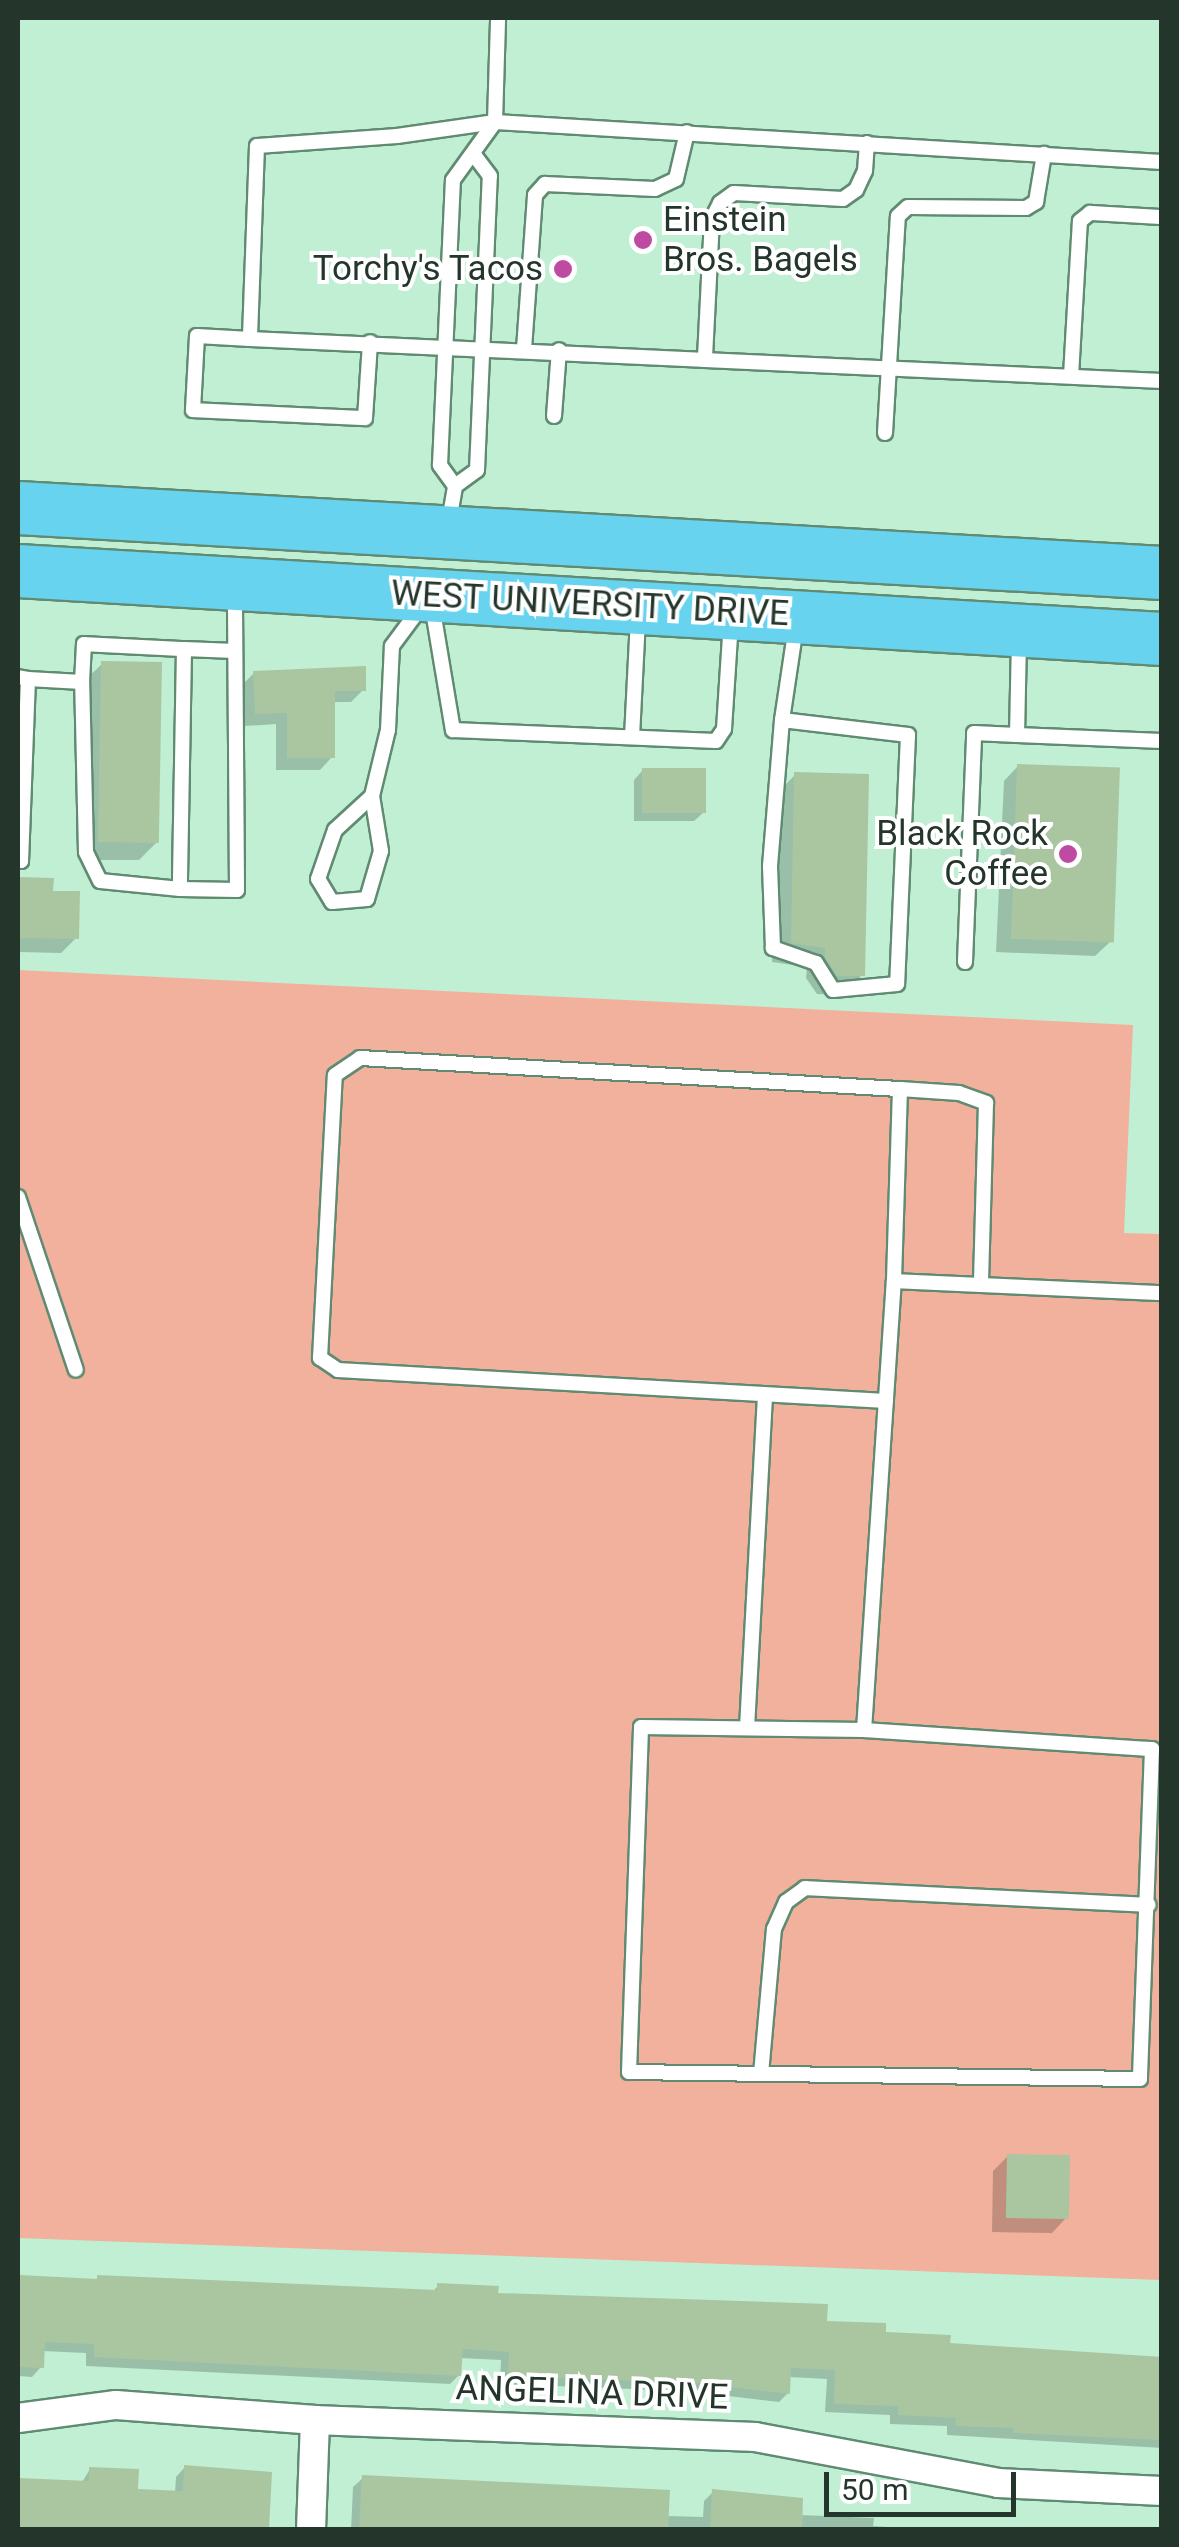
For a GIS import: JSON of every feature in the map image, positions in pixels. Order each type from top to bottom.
[{"type":"highway","name":"WEST UNIVERSITY DRIVE","points":[[18,508],[451,508],[1162,574]]},
{"type":"highway","points":[[430,594],[451,508]]},
{"type":"highway","name":"WEST UNIVERSITY DRIVE","points":[[18,571],[1162,639]]},
{"type":"highway","points":[[798,616],[970,598],[1162,608]]},
{"type":"street","name":"ANGELINA DRIVE","points":[[18,2418],[116,2405],[315,2420],[755,2437],[998,2483],[1162,2491]]},
{"type":"street","points":[[312,2530],[315,2420]]},
{"type":"lane","points":[[451,508],[440,465],[453,180],[495,122],[498,18]]},
{"type":"lane","points":[[250,339],[257,146],[398,136],[495,122],[1162,162]]},
{"type":"lane","points":[[524,349],[536,195],[546,184],[654,189],[676,179],[687,132]]},
{"type":"lane","points":[[704,357],[712,219],[720,203],[734,193],[842,199],[856,190],[866,171],[867,143]]},
{"type":"lane","points":[[885,433],[886,366],[898,216],[908,208],[1026,208],[1036,202],[1044,154]]},
{"type":"lane","points":[[451,508],[477,470],[490,176],[474,155]]},
{"type":"lane","points":[[1072,376],[1080,222],[1090,213],[1162,217]]},
{"type":"lane","points":[[370,342],[365,418],[193,410],[197,336],[250,339],[370,342],[559,350],[1162,381]]},
{"type":"lane","points":[[554,416],[559,350]]},
{"type":"lane","points":[[236,584],[237,890],[100,881],[86,852],[84,644],[236,651]]},
{"type":"lane","points":[[430,594],[452,730],[716,741],[724,729],[732,613]]},
{"type":"lane","points":[[372,796],[334,830],[318,878],[332,902],[368,900],[381,850],[372,796],[388,730],[392,646],[430,594]]},
{"type":"lane","points":[[632,738],[638,608]]},
{"type":"lane","points":[[782,720],[908,735],[896,984],[833,990],[816,963],[772,948],[770,866],[782,720],[798,616]]},
{"type":"lane","points":[[1017,735],[1019,631]]},
{"type":"lane","points":[[180,889],[184,648]]},
{"type":"lane","points":[[18,861],[23,678],[82,682]]},
{"type":"lane","points":[[965,962],[974,733],[1162,740]]},
{"type":"lane","points":[[886,1401],[338,1370],[320,1358],[334,1075],[360,1058],[959,1092],[986,1103],[980,1285]]},
{"type":"lane","points":[[864,1730],[894,1282],[900,1089]]},
{"type":"lane","points":[[18,1197],[76,1370]]},
{"type":"lane","points":[[894,1282],[1162,1293]]},
{"type":"lane","points":[[748,1728],[765,1394]]},
{"type":"lane","points":[[640,1727],[748,1728],[864,1730],[1157,1749],[1140,2080],[629,2072],[640,1727]]},
{"type":"lane","points":[[762,2074],[774,1929],[786,1902],[805,1888],[1149,1904]]},
{"type":"shaded area","points":[[18,970],[1133,1025],[1124,1233],[1162,1234],[1161,2280],[18,2238]]},
{"type":"building","points":[[101,661],[162,662],[159,843],[98,842]]},
{"type":"building","points":[[366,666],[366,691],[335,691],[335,758],[287,758],[287,713],[255,714],[253,671]]},
{"type":"building","points":[[1017,764],[1120,768],[1114,942],[1011,939]]},
{"type":"building","points":[[642,768],[706,768],[706,813],[642,813]]},
{"type":"building","points":[[794,772],[869,774],[865,976],[837,976],[825,957],[825,948],[791,943]]},
{"type":"building","points":[[18,877],[54,878],[53,891],[80,891],[79,939],[18,938]]},
{"type":"building","points":[[1007,2154],[1070,2155],[1069,2219],[1006,2218]]},
{"type":"building","points":[[20,2275],[437,2290],[437,2283],[499,2286],[498,2293],[828,2304],[827,2321],[886,2323],[886,2332],[951,2335],[950,2343],[1162,2357],[1162,2440],[1013,2433],[1013,2428],[955,2426],[956,2418],[898,2415],[898,2406],[834,2404],[835,2370],[791,2368],[790,2394],[697,2383],[508,2376],[509,2352],[463,2349],[461,2376],[94,2357],[94,2344],[45,2342],[44,2368],[18,2367]]},
{"type":"building","points":[[184,2465],[272,2472],[269,2530],[18,2530],[18,2478],[89,2481],[89,2467],[139,2469],[138,2489],[183,2491]]},
{"type":"building","points":[[362,2475],[670,2490],[668,2530],[359,2530]]},
{"type":"building","points":[[712,2489],[803,2498],[802,2530],[710,2530]]},
{"type":"place","name":"Einstein Bros. Bagels","points":[[643,240]]},
{"type":"place","name":"Torchy's Tacos","points":[[563,269]]},
{"type":"place","name":"Black Rock Coffee","points":[[1068,854]]}]
